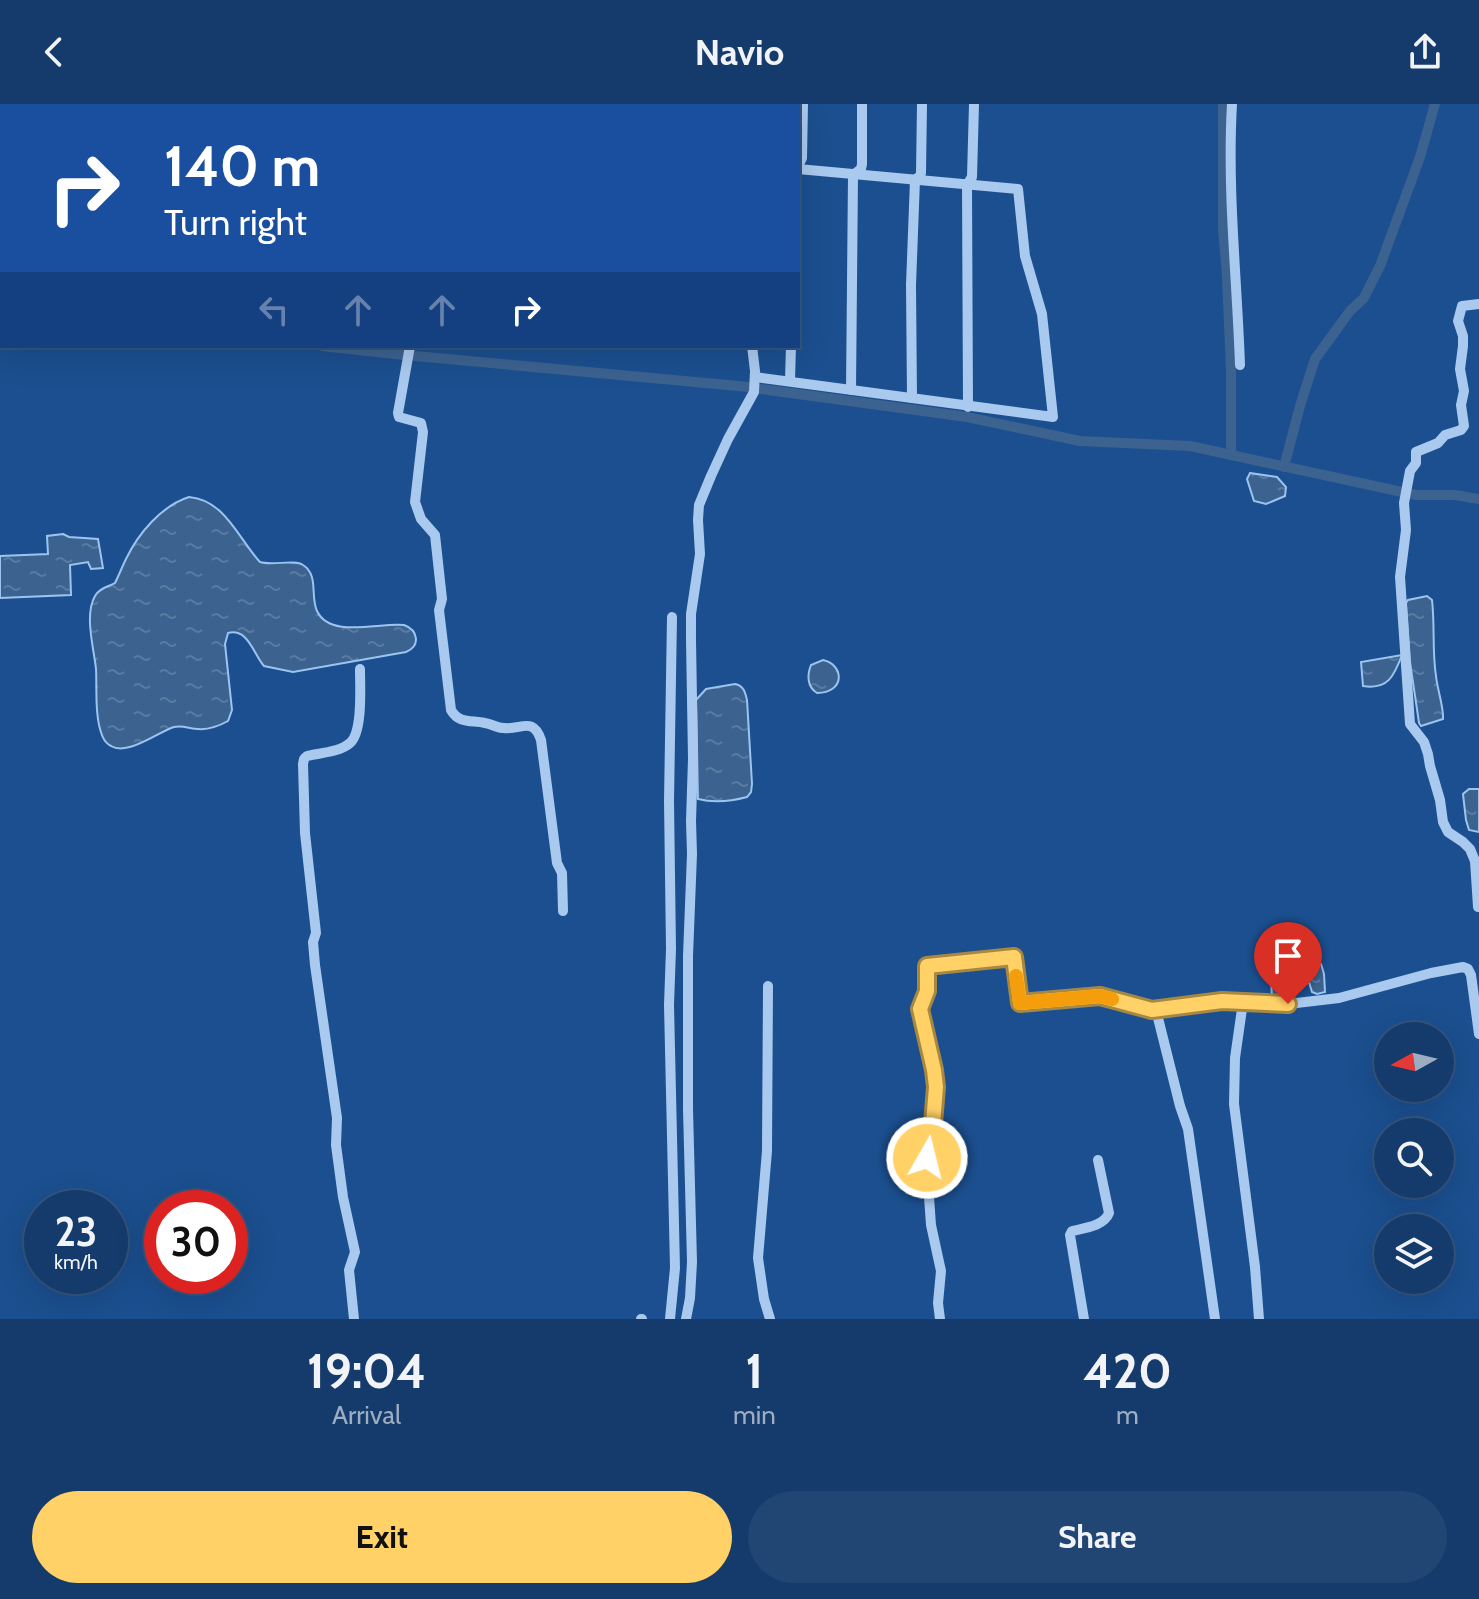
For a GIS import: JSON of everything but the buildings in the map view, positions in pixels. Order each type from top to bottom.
[{"type":"street","points":[[800,163],[803,104]]},
{"type":"street","points":[[853,175],[862,164],[862,104]]},
{"type":"street","points":[[912,398],[911,285],[915,180],[921,173],[922,104]]},
{"type":"street","points":[[968,407],[967,185],[972,177],[974,104]]},
{"type":"street","points":[[1232,104],[1231,200],[1240,365]]},
{"type":"street","points":[[755,377],[1053,417],[1042,314],[1025,256],[1018,189],[800,168]]},
{"type":"street","points":[[851,390],[853,175]]},
{"type":"street","points":[[1478,907],[1475,861],[1470,849],[1448,832],[1443,822],[1424,742],[1410,724],[1400,577],[1406,530],[1404,503],[1410,471],[1416,463],[1416,452],[1438,443],[1445,435],[1464,426],[1461,405],[1464,391],[1460,369],[1463,336],[1458,321],[1462,306],[1479,304]]},
{"type":"street","points":[[410,348],[398,413],[399,417],[421,423],[422,426],[415,502],[421,519],[435,535],[442,599],[439,610],[451,710],[463,721],[505,728],[526,725],[538,730],[557,863],[562,873],[563,911]]},
{"type":"street","points":[[686,1319],[692,1262],[688,1109],[693,759],[691,614],[700,554],[698,520],[703,494],[754,392],[752,348]]},
{"type":"street","points":[[790,380],[791,348]]},
{"type":"street","points":[[670,1319],[675,1268],[669,1005],[672,617]]},
{"type":"street","points":[[354,1319],[349,1270],[355,1252],[343,1197],[336,1145],[337,1118],[315,965],[313,942],[316,933],[305,833],[303,764],[307,756],[341,748],[354,737],[360,669]]},
{"type":"street","points":[[940,1319],[941,1271],[931,1225],[927,1169],[936,1087],[920,1009],[927,991],[927,963],[1014,957],[1020,1003],[1100,996],[1141,1009],[1156,1010],[1222,1001],[1288,1004],[1324,1000],[1463,967],[1471,975],[1479,1034]]},
{"type":"street","points":[[768,986],[767,1151],[758,1258],[770,1319]]},
{"type":"street","points":[[1243,1002],[1235,1058],[1234,1104],[1259,1319]]},
{"type":"street","points":[[1156,1010],[1188,1129],[1215,1319]]},
{"type":"street","points":[[1084,1319],[1070,1235],[1072,1231],[1107,1219],[1109,1213],[1098,1160]]},
{"type":"water","points":[[1250,473],[1277,477],[1286,487],[1285,496],[1266,504],[1254,501],[1247,479]]},
{"type":"water","points":[[189,497],[212,505],[221,513],[260,562],[294,563],[308,569],[313,580],[315,605],[323,620],[344,627],[404,625],[415,634],[414,646],[406,652],[293,672],[264,666],[241,634],[228,633],[225,644],[232,710],[228,721],[206,729],[174,727],[126,748],[108,744],[98,718],[90,622],[92,604],[99,591],[115,583],[131,550],[152,522],[169,507]]},
{"type":"water","points":[[63,534],[98,539],[103,568],[91,569],[88,562],[70,565],[71,595],[0,598],[0,556],[48,554],[47,536]]},
{"type":"water","points":[[1427,596],[1432,600],[1435,667],[1443,719],[1421,726],[1410,662],[1406,603]]},
{"type":"water","points":[[1402,655],[1389,680],[1379,686],[1363,686],[1361,662]]},
{"type":"water","points":[[823,660],[835,667],[839,678],[833,689],[817,693],[810,684],[809,673],[811,665]]},
{"type":"water","points":[[735,684],[745,692],[747,700],[751,792],[747,797],[729,800],[698,799],[696,700],[706,689]]},
{"type":"water","points":[[1469,789],[1479,789],[1479,832],[1469,830],[1466,820],[1463,794]]},
{"type":"water","points":[[1309,958],[1321,964],[1325,992],[1312,992],[1309,982],[1300,977],[1290,983],[1283,995],[1272,998],[1270,960]]},
{"type":"waterway","points":[[1223,104],[1223,228],[1231,371],[1231,455]]},
{"type":"waterway","points":[[1284,467],[1315,359],[1350,311],[1364,298],[1380,266],[1420,157],[1435,104]]},
{"type":"waterway","points":[[340,348],[404,355]]},
{"type":"waterway","points":[[415,356],[749,387]]},
{"type":"waterway","points":[[761,389],[967,417],[1080,441],[1190,446],[1416,495],[1455,495],[1479,499]]},
{"type":"slow traffic","points":[[1016,976],[1020,1003],[1100,996],[1112,999]]},
{"type":"route","points":[[927,1158],[936,1087],[920,1009],[927,991],[927,966],[1014,957],[1020,1003],[1100,996],[1152,1010],[1222,1001],[1288,1004]]}]
